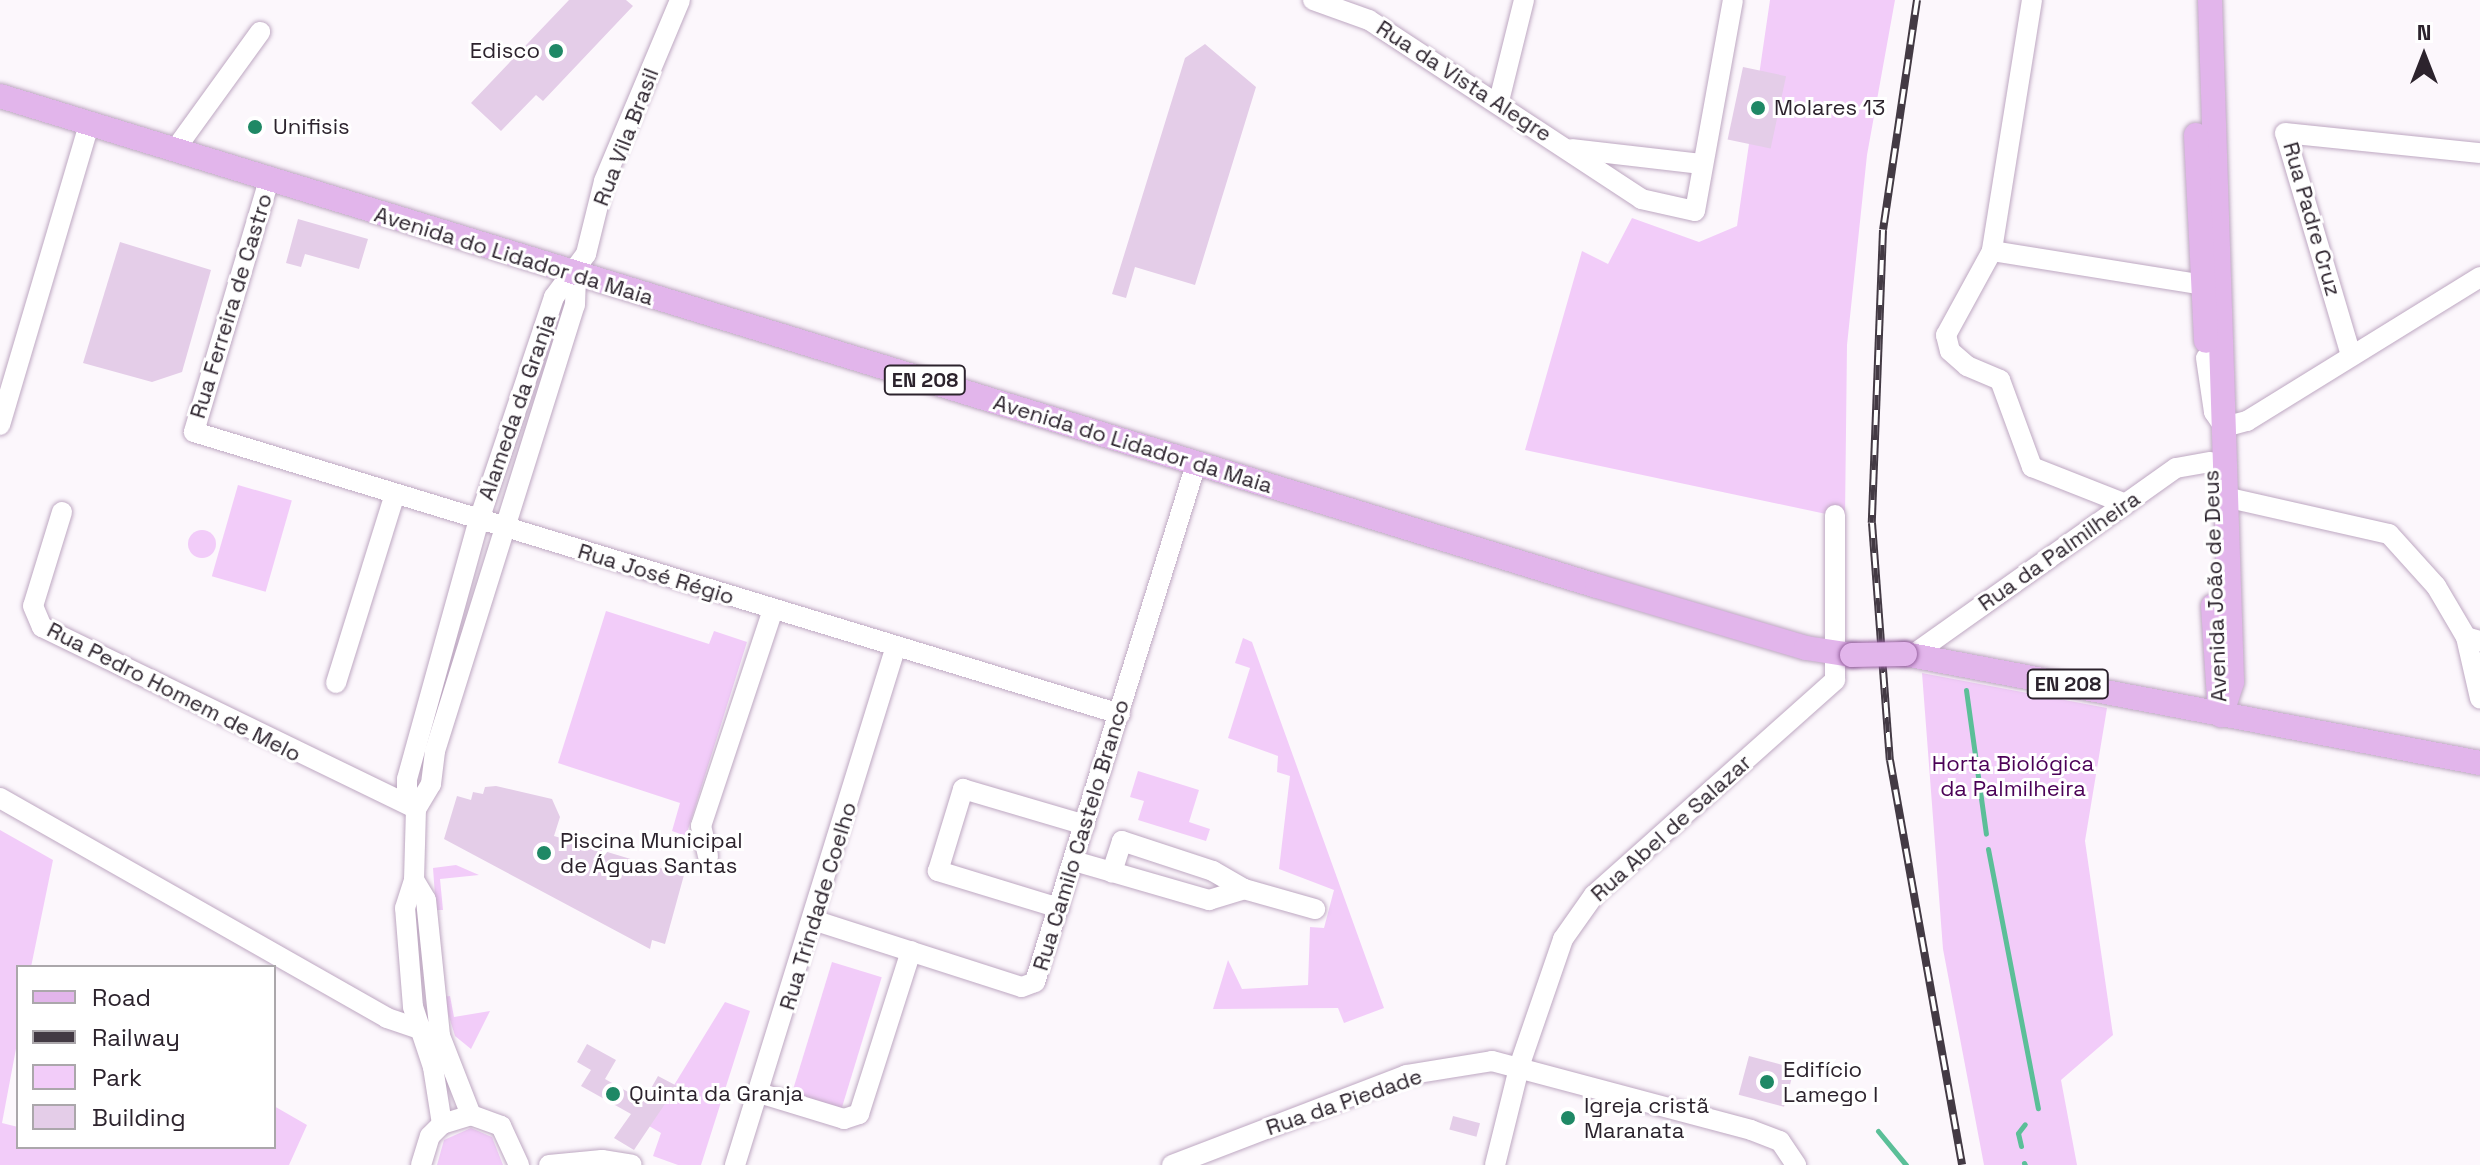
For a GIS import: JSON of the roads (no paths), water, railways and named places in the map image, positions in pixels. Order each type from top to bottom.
[{"type":"main road","name":"Avenida João de Deus","points":[[2196,0],[2206,358],[2221,715]]},
{"type":"main road","name":"Avenida João de Deus","points":[[2210,0],[2232,682],[2221,715]]},
{"type":"main road","name":"Avenida do Lidador da Maia","points":[[0,96],[1196,464],[1845,654],[1909,654]]},
{"type":"main road","name":"EN 208","points":[[1909,654],[2480,763]]},
{"type":"street","name":"Rua Vila Brasil","points":[[576,275],[604,181],[680,0]]},
{"type":"street","name":"Rua da Vista Alegre","points":[[1313,0],[1369,20],[1499,101],[1641,199],[1695,211],[1702,164]]},
{"type":"street","points":[[1499,101],[1524,0]]},
{"type":"street","points":[[1568,149],[1702,164],[1733,0]]},
{"type":"street","points":[[2032,0],[1992,251],[1946,335],[1950,351],[1967,366],[2000,380],[2032,467],[2126,504]]},
{"type":"street","points":[[174,151],[260,32]]},
{"type":"street","points":[[0,425],[89,125]]},
{"type":"street","name":"Rua Padre Cruz","points":[[2350,352],[2285,133],[2480,153]]},
{"type":"street","name":"Rua Ferreira de Castro","points":[[194,432],[269,180]]},
{"type":"street","points":[[1992,251],[2204,285]]},
{"type":"street","name":"Alameda da Granja","points":[[416,809],[407,796],[407,779],[479,520],[554,297],[576,275]]},
{"type":"street","name":"Alameda da Granja","points":[[442,1124],[419,1029],[405,908],[414,880],[416,809],[431,784],[435,751],[575,305],[576,275]]},
{"type":"street","points":[[2224,427],[2247,421],[2350,352],[2480,277]]},
{"type":"street","name":"Avenida João de Deus","points":[[2206,358],[2214,412],[2224,427]]},
{"type":"street","name":"Rua José Régio","points":[[194,432],[504,529],[1120,714]]},
{"type":"street","name":"Rua da Palmilheira","points":[[1909,654],[2176,468],[2210,462]]},
{"type":"street","name":"Rua Camilo Castelo Branco","points":[[813,920],[1022,987],[1035,982],[1196,464]]},
{"type":"street","points":[[336,683],[395,494]]},
{"type":"street","points":[[2225,497],[2389,534],[2436,586],[2473,639],[2480,698]]},
{"type":"street","name":"Rua Pedro Homem de Melo","points":[[62,512],[33,606],[42,627],[416,809]]},
{"type":"street","name":"Rua Abel de Salazar","points":[[1495,1165],[1520,1064],[1563,939],[1594,895],[1835,680],[1845,654],[1835,515]]},
{"type":"street","points":[[708,856],[701,826],[773,609]]},
{"type":"street","name":"Rua Trindade Coelho","points":[[735,1165],[896,646]]},
{"type":"street","points":[[1059,908],[938,871],[963,789],[1085,825]]},
{"type":"street","points":[[0,798],[387,1018],[440,1036]]},
{"type":"street","points":[[1112,872],[1122,841],[1244,889],[1315,909]]},
{"type":"street","points":[[1074,861],[1209,900],[1244,889]]},
{"type":"street","name":"Alameda da Granja","points":[[414,880],[426,900],[440,1036],[471,1115]]},
{"type":"street","points":[[759,1093],[844,1119],[859,1114],[911,951]]},
{"type":"street","name":"Rua da Piedade","points":[[1172,1165],[1406,1075],[1492,1061],[1520,1064]]},
{"type":"street","points":[[1520,1064],[1534,1074],[1751,1130],[1780,1141],[1796,1165]]},
{"type":"street","points":[[421,1165],[430,1136],[442,1124],[471,1115],[501,1126],[519,1165]]},
{"type":"street","points":[[549,1165],[632,1165]]},
{"type":"waterway","points":[[1966,690],[1986,834]]},
{"type":"waterway","points":[[1988,849],[2038,1108]]},
{"type":"waterway","points":[[2021,1146],[2018,1133],[2025,1124]]},
{"type":"waterway","points":[[1878,1131],[1906,1165]]},
{"type":"railway","points":[[1917,0],[1883,230],[1872,523],[1890,760],[1962,1165]]},
{"type":"place","name":"Edisco","points":[[556,51]]},
{"type":"place","name":"Molares 13","points":[[1758,108]]},
{"type":"place","name":"Unifisis","points":[[255,127]]},
{"type":"place","name":"Piscina Municipal de Águas Santas","points":[[544,853]]},
{"type":"place","name":"Edifício Lamego I","points":[[1767,1082]]},
{"type":"place","name":"Quinta da Granja","points":[[613,1094]]},
{"type":"place","name":"Igreja cristã Maranata","points":[[1568,1118]]},
{"type":"park label","name":"Horta Biológica da Palmilheira","points":[[2013,776]]}]
